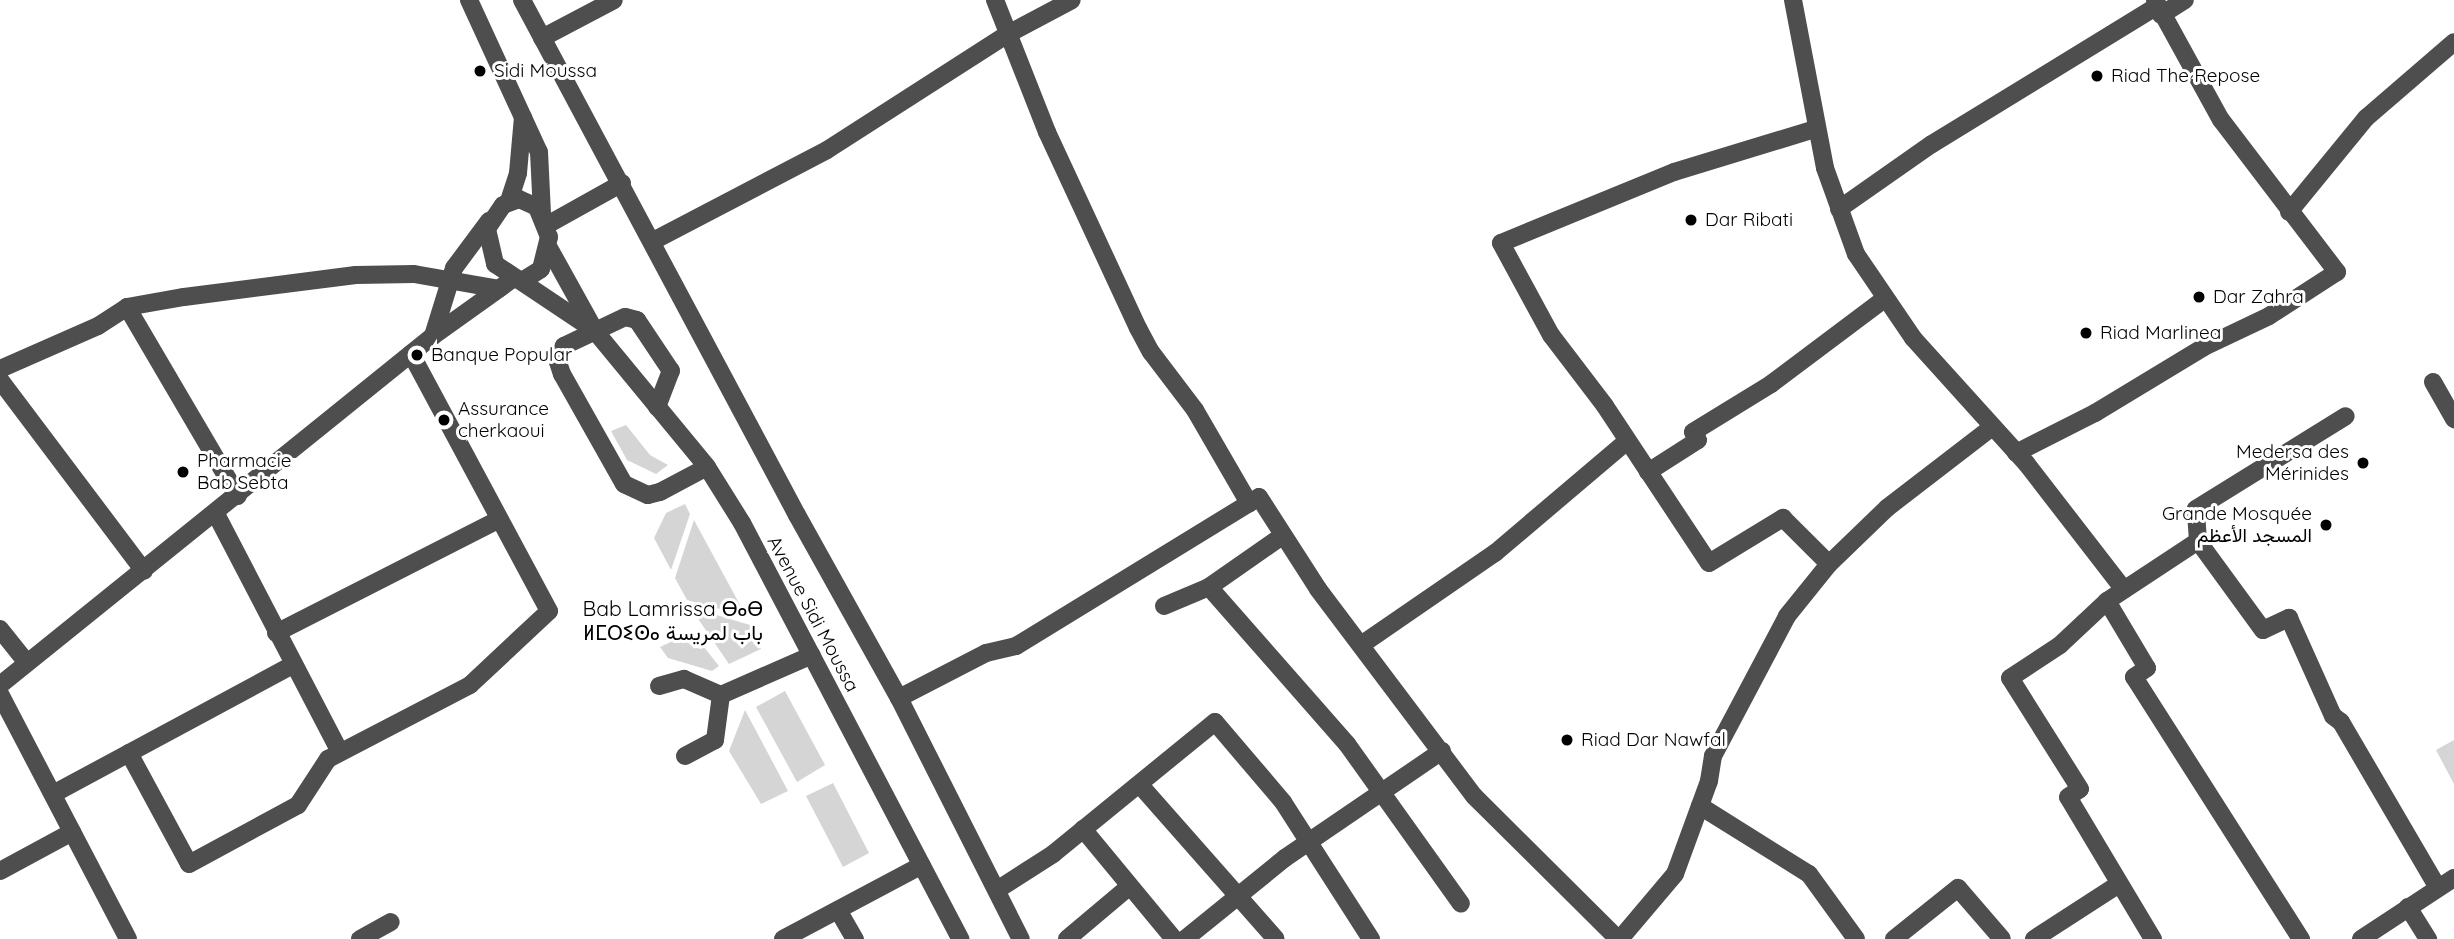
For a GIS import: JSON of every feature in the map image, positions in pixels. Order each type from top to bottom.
[{"type":"street","points":[[0,685],[216,514],[433,335],[512,283],[541,269],[549,248],[545,220],[544,173],[523,114],[469,0]]},
{"type":"street","points":[[522,0],[797,515],[900,698],[1021,939]]},
{"type":"street","points":[[542,38],[614,0]]},
{"type":"street","points":[[995,0],[1047,132],[1138,328],[1195,410],[1249,503]]},
{"type":"street","points":[[653,241],[827,150],[1007,34],[1072,0]]},
{"type":"street","points":[[1793,0],[1815,129],[1839,209],[1856,254],[1883,300],[2015,453],[2124,590]]},
{"type":"street","points":[[1839,209],[1942,138],[2157,7],[2185,0]]},
{"type":"street","points":[[2015,453],[2095,413],[2204,347],[2269,316],[2337,272],[2221,120],[2157,7]]},
{"type":"street","points":[[2289,212],[2366,118],[2454,42]]},
{"type":"street","points":[[433,335],[449,279],[492,218],[509,201],[523,143],[523,114]]},
{"type":"street","points":[[1815,129],[1674,172],[1501,243],[1550,335],[1627,441],[1709,563],[1783,518],[1829,564]]},
{"type":"street","points":[[545,220],[622,183]]},
{"type":"street","points":[[509,201],[529,202],[545,220]]},
{"type":"street","points":[[492,218],[487,229],[489,253],[512,283]]},
{"type":"street","name":"Avenue Sidi Moussa","points":[[549,248],[595,331],[707,467],[812,655],[960,939]]},
{"type":"street","points":[[0,369],[97,326],[127,307],[356,275],[512,283]]},
{"type":"street","name":"Avenue Sidi Moussa","points":[[512,283],[595,331]]},
{"type":"street","points":[[1648,472],[1698,440],[1693,432],[1771,384],[1883,300]]},
{"type":"street","points":[[127,307],[238,496]]},
{"type":"street","points":[[657,407],[671,377],[670,365],[638,320],[625,317],[564,346],[558,362],[612,470],[624,484],[648,495],[707,467]]},
{"type":"street","points":[[129,753],[189,864],[298,805],[320,765],[340,752],[470,685],[549,611],[411,354]]},
{"type":"street","points":[[0,380],[144,571]]},
{"type":"street","points":[[2433,382],[2454,419]]},
{"type":"street","points":[[2346,416],[2196,509],[2198,541],[2263,630],[2289,618],[2333,716],[2346,730],[2449,883],[2361,939]]},
{"type":"street","points":[[900,698],[986,653],[1016,646],[1259,497],[1282,536],[1361,645],[1500,823],[1619,939],[1675,874],[1700,806],[1713,756],[1746,689],[1787,616],[1829,564],[1887,508],[1991,428]]},
{"type":"street","points":[[1361,645],[1495,553],[1627,441]]},
{"type":"street","points":[[216,514],[340,752]]},
{"type":"street","points":[[276,633],[498,520]]},
{"type":"street","points":[[1164,606],[1209,587],[1282,536]]},
{"type":"street","points":[[2154,939],[2068,797],[2080,789],[2010,678],[2060,645],[2107,601],[2198,541]]},
{"type":"street","points":[[1209,587],[1294,680],[1382,793],[1461,904]]},
{"type":"street","points":[[2107,601],[2147,668],[2134,677],[2301,939]]},
{"type":"street","points":[[0,629],[27,663]]},
{"type":"street","points":[[659,686],[684,679],[721,695],[812,655]]},
{"type":"street","points":[[53,794],[293,665]]},
{"type":"street","points":[[0,694],[128,939]]},
{"type":"street","points":[[685,756],[715,740],[721,695]]},
{"type":"street","points":[[997,890],[1083,829],[1215,722],[1283,802],[1371,939]]},
{"type":"street","points":[[1185,939],[1310,842],[1442,751]]},
{"type":"street","points":[[1140,785],[1276,939]]},
{"type":"street","points":[[1700,806],[1809,874],[1856,939]]},
{"type":"street","points":[[1083,829],[1174,939]]},
{"type":"street","points":[[0,872],[72,831]]},
{"type":"street","points":[[783,939],[922,866]]},
{"type":"street","points":[[2034,939],[2119,884]]},
{"type":"street","points":[[1067,939],[1130,886]]},
{"type":"street","points":[[1894,939],[1958,888],[2002,939]]},
{"type":"street","points":[[2408,907],[2428,939]]},
{"type":"street","points":[[838,910],[855,939]]},
{"type":"street","points":[[360,939],[391,922]]},
{"type":"shaded area","points":[[626,425],[650,455],[668,465],[656,474],[627,460],[611,431]]},
{"type":"shaded area","points":[[685,504],[690,514],[671,570],[654,538],[666,513]]},
{"type":"shaded area","points":[[694,520],[746,616],[687,600],[675,578]]},
{"type":"shaded area","points":[[690,607],[750,625],[761,649],[729,664]]},
{"type":"shaded area","points":[[692,632],[719,666],[712,671],[668,658],[660,647]]},
{"type":"shaded area","points":[[785,691],[825,765],[797,782],[756,707]]},
{"type":"shaded area","points":[[745,710],[788,791],[761,804],[729,751]]},
{"type":"shaded area","points":[[2454,740],[2454,784],[2436,750]]},
{"type":"shaded area","points":[[833,783],[869,853],[843,867],[806,796]]},
{"type":"place","name":"Sidi Moussa","points":[[480,71]]},
{"type":"place","name":"Riad The Repose","points":[[2097,76]]},
{"type":"place","name":"Dar Ribati","points":[[1691,220]]},
{"type":"place","name":"Dar Zahra","points":[[2199,297]]},
{"type":"place","name":"Riad Marlinea","points":[[2086,333]]},
{"type":"place","name":"Banque Popular","points":[[417,355]]},
{"type":"place","name":"Assurance cherkaoui","points":[[444,420]]},
{"type":"place","name":"Medersa des Mérinides","points":[[2363,463]]},
{"type":"place","name":"Pharmacie Bab Sebta","points":[[183,472]]},
{"type":"place","name":"Grande Mosquée المسجد الأعظم","points":[[2326,525]]},
{"type":"place","name":"Riad Dar Nawfal","points":[[1567,740]]},
{"type":"district","name":"Bab Lamrissa ⴱⴰⴱ ⵍⵎⵔⵉⵙⴰ باب لمريسة","points":[[673,620]]}]
